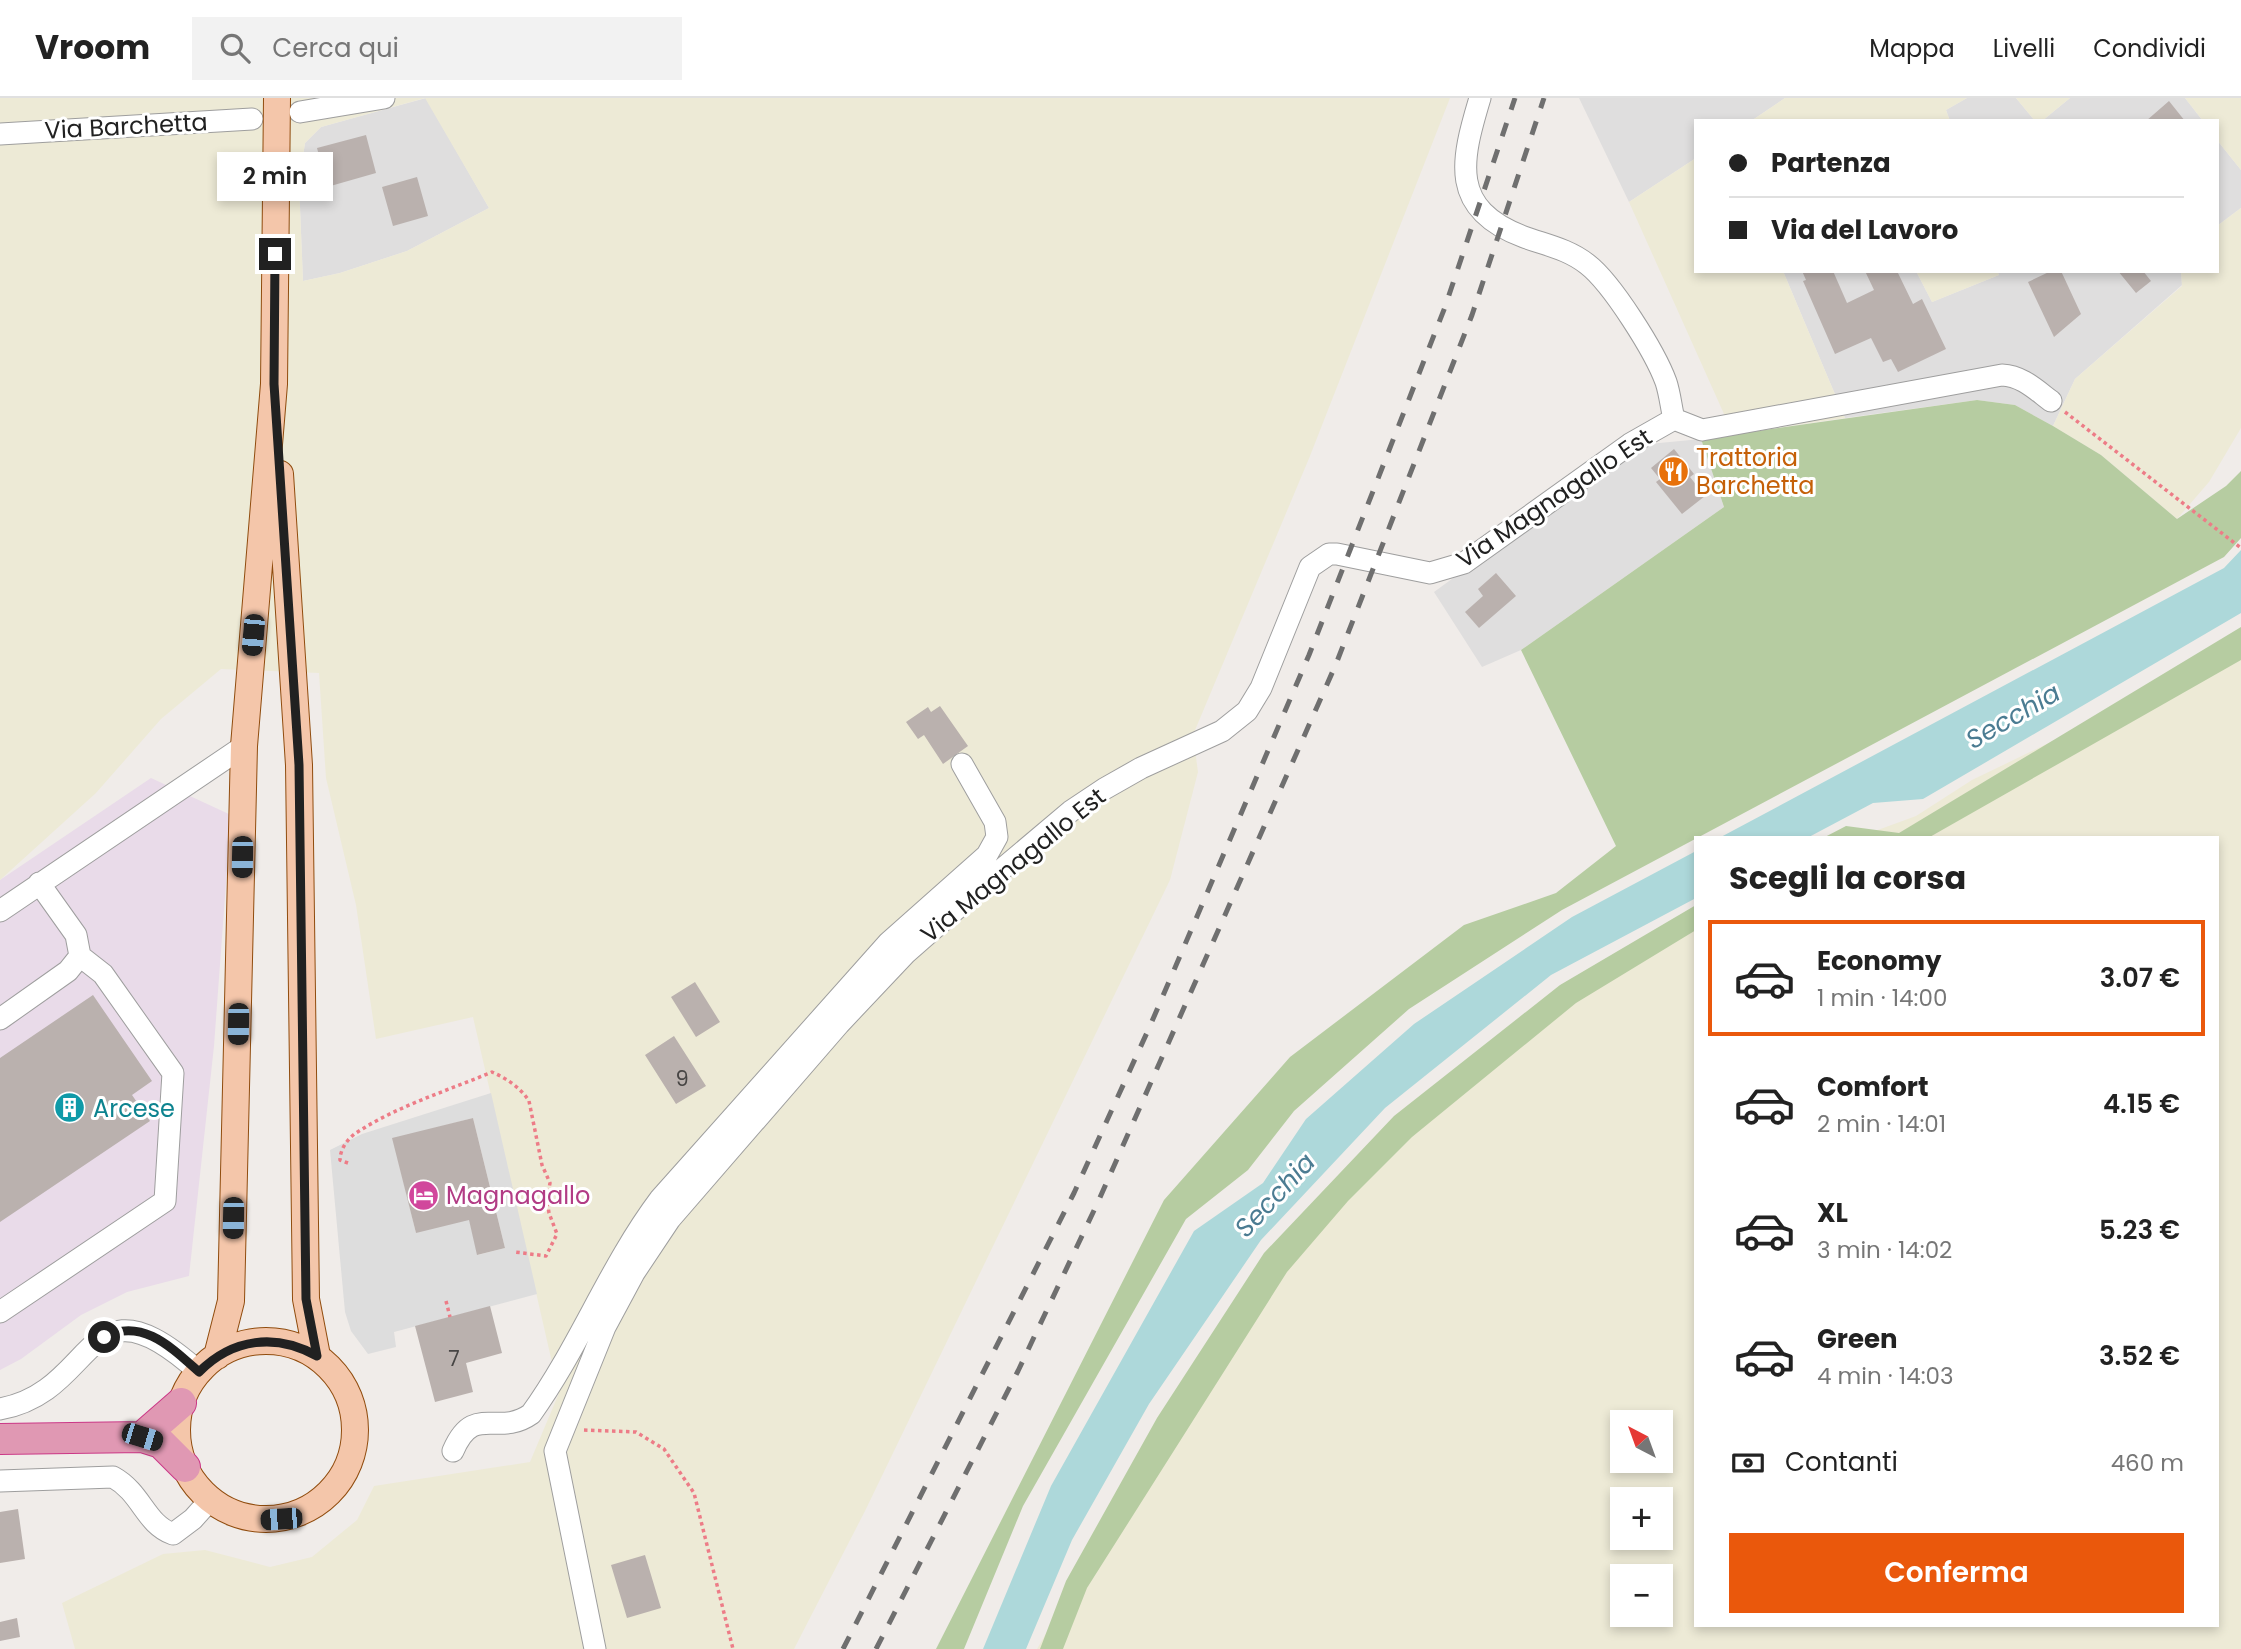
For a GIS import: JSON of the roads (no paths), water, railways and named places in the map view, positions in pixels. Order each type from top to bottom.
[{"type":"highway","points":[[142,1437],[181,1403]]},
{"type":"highway","points":[[0,1439],[142,1437],[161,1443],[185,1467]]},
{"type":"main road","points":[[208,1364],[238,1346],[260,1341],[290,1344],[317,1356],[342,1381],[355,1414],[354,1450],[338,1484],[310,1509],[281,1519],[237,1515],[210,1500],[185,1467],[177,1436],[181,1403],[208,1364],[231,1301],[244,746],[274,384],[277,98]]},
{"type":"main road","points":[[274,384],[299,765],[306,1299],[317,1356]]},
{"type":"street","points":[[300,112],[384,98]]},
{"type":"street","points":[[1480,98],[1464,162],[1470,196],[1482,214],[1520,236],[1570,253],[1601,275],[1613,290],[1666,382],[1674,419]]},
{"type":"street","name":"Via Barchetta","points":[[0,134],[252,119]]},
{"type":"street","name":"Via Magnagallo Est","points":[[595,1649],[555,1451],[605,1326],[634,1273],[670,1219],[712,1167],[906,953],[988,881],[1104,789],[1141,768],[1222,731],[1247,711],[1261,688],[1310,567],[1319,559],[1337,554],[1392,567],[1442,572],[1464,563],[1630,444],[1674,419],[1702,430],[2002,375],[2025,381],[2051,401]]},
{"type":"street","points":[[0,911],[244,746]]},
{"type":"street","points":[[453,1451],[467,1427],[477,1423],[522,1421],[531,1414],[571,1355],[632,1236],[660,1199],[776,1065],[889,942],[987,855],[997,837],[995,822],[962,764]]},
{"type":"street","points":[[0,1312],[165,1200],[173,1073],[103,974],[80,956],[76,935],[39,883]]},
{"type":"street","points":[[0,1019],[68,971],[80,956]]},
{"type":"street","points":[[0,1409],[25,1403],[48,1390],[95,1343],[114,1332],[134,1329],[208,1364]]},
{"type":"street","points":[[0,1481],[113,1477],[139,1497],[159,1528],[173,1534],[193,1520],[210,1500]]},
{"type":"water","name":"Secchia","points":[[2241,550],[2241,613],[1923,799],[1873,803],[1811,836],[1723,836],[2224,568]]},
{"type":"water","name":"Secchia","points":[[1694,852],[1694,899],[1551,975],[1385,1108],[1261,1240],[1149,1404],[1072,1540],[1026,1649],[983,1649],[1051,1486],[1194,1231],[1263,1183],[1306,1119],[1414,1024],[1572,917]]},
{"type":"railway","points":[[843,1649],[1074,1193],[1150,1026],[1309,655],[1445,307],[1515,98]]},
{"type":"railway","points":[[876,1649],[1018,1371],[1098,1202],[1336,664],[1472,315],[1544,98]]},
{"type":"place","name":"Trattoria Barchetta","points":[[1673,471]]},
{"type":"place","name":"Arcese","points":[[70,1108]]},
{"type":"place","name":"Magnagallo","points":[[423,1195]]}]
